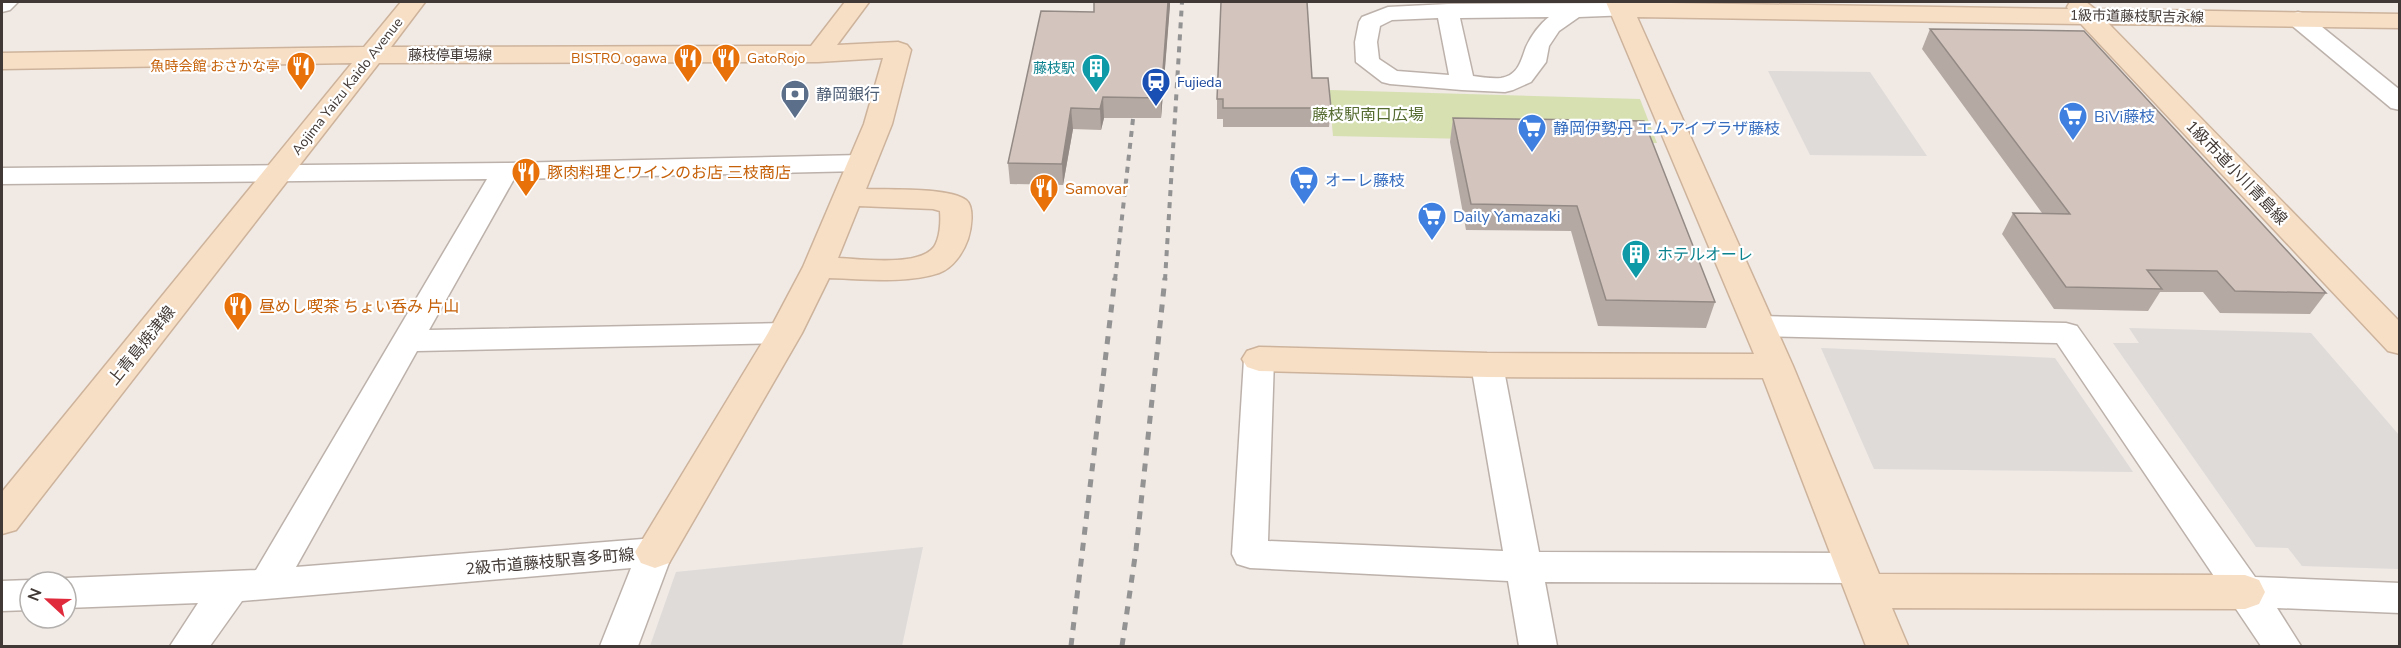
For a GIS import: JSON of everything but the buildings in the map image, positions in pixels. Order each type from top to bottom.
[{"type":"street","points":[[2,5],[7,2]]},
{"type":"street","name":"Aojima Yaizu Kaido Avenue","points":[[281,171],[369,55],[413,2]]},
{"type":"street","points":[[818,54],[857,2]]},
{"type":"street","points":[[1620,6],[1776,366],[1887,646]]},
{"type":"street","name":"1級市道藤枝駅吉永線","points":[[1620,6],[1574,10],[1550,27],[1538,46],[1534,62],[1523,77],[1505,85],[1390,77],[1368,62],[1365,48],[1365,37],[1370,22],[1388,14],[1620,6],[2080,8],[2298,19],[2400,21]]},
{"type":"street","name":"1級市道小川青島線","points":[[2080,8],[2400,343]]},
{"type":"street","points":[[1448,11],[1462,83]]},
{"type":"street","points":[[2298,19],[2400,103]]},
{"type":"street","name":"藤枝停車場線","points":[[2,60],[369,55],[818,54],[898,50]]},
{"type":"street","name":"2級市道藤枝駅喜多町線","points":[[78,593],[249,586],[655,552],[785,333],[819,267],[878,124],[898,50]]},
{"type":"street","points":[[2,176],[281,171],[505,171],[861,163]]},
{"type":"street","name":"上青島焼津線","points":[[2,519],[281,171]]},
{"type":"street","points":[[189,646],[249,586],[407,341],[505,171]]},
{"type":"street","points":[[819,267],[910,268],[930,266],[949,250],[957,224],[955,206],[936,200],[847,197]]},
{"type":"street","points":[[1759,326],[2066,333],[2282,646]]},
{"type":"street","points":[[407,341],[785,333]]},
{"type":"street","points":[[1776,366],[1487,365],[1259,359],[1250,554],[1524,567],[2400,598]]},
{"type":"street","points":[[1487,365],[1538,646]]},
{"type":"street","points":[[620,646],[655,552]]},
{"type":"street","points":[[2,596],[18,595]]},
{"type":"green space","name":"藤枝駅南口広場","points":[[1329,90],[1640,99],[1657,143],[1333,136]]},
{"type":"shaded area","points":[[1768,71],[1870,72],[1927,156],[1810,155]]},
{"type":"shaded area","points":[[2129,328],[2311,333],[2399,435],[2399,569],[2302,566],[2288,548],[2256,547],[2113,343],[2139,343]]},
{"type":"shaded area","points":[[1821,348],[2055,358],[2133,472],[1874,469]]},
{"type":"shaded area","points":[[923,547],[902,646],[650,646],[676,572]]},
{"type":"railway","points":[[1165,280],[1182,2]]},
{"type":"railway","points":[[1115,280],[1135,101]]},
{"type":"railway","points":[[1071,646],[1115,278]]},
{"type":"railway","points":[[1122,646],[1136,550],[1165,278]]},
{"type":"place","name":"BISTRO ogawa","points":[[688,84]]},
{"type":"place","name":"GatoRojo","points":[[726,84]]},
{"type":"place","name":"魚時会館 おさかな亭","points":[[301,92]]},
{"type":"place","name":"藤枝駅","points":[[1096,94]]},
{"type":"place","name":"Fujieda","points":[[1156,108]]},
{"type":"place","name":"静岡銀行","points":[[795,120]]},
{"type":"place","name":"BiVi藤枝","points":[[2073,142]]},
{"type":"place","name":"静岡伊勢丹 エムアイプラザ藤枝","points":[[1532,154]]},
{"type":"place","name":"豚肉料理とワインのお店 三枝商店","points":[[526,198]]},
{"type":"place","name":"オーレ藤枝","points":[[1304,206]]},
{"type":"place","name":"Samovar","points":[[1044,214]]},
{"type":"place","name":"Daily Yamazaki","points":[[1432,242]]},
{"type":"place","name":"ホテルオーレ","points":[[1636,280]]},
{"type":"place","name":"昼めし喫茶 ちょい呑み 片山","points":[[238,332]]}]
